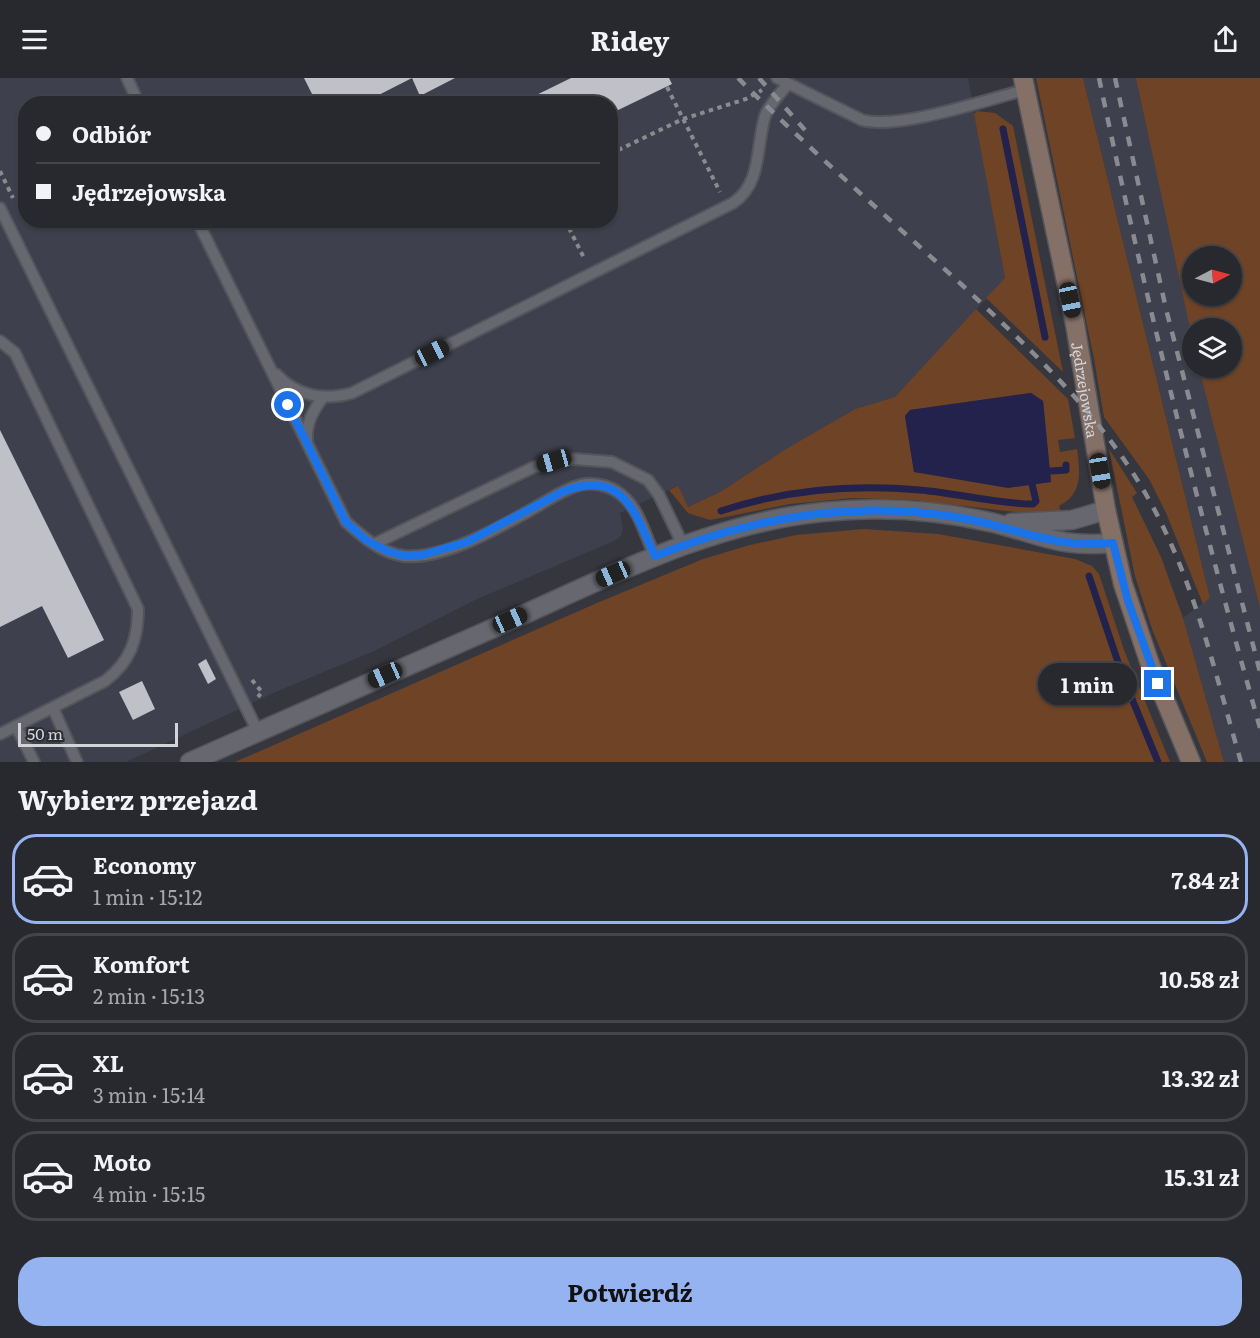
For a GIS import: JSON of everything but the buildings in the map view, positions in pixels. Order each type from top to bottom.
[{"type":"street","name":"Jędrzejowska","points":[[1024,84],[1075,324],[1113,543],[1137,628],[1191,762]]},
{"type":"street","points":[[190,762],[655,556],[744,525],[825,512],[917,512],[994,523],[1051,522],[1106,510]]},
{"type":"street","points":[[994,523],[1061,544],[1113,543]]},
{"type":"lane","points":[[127,78],[135,96]]},
{"type":"lane","points":[[269,367],[293,389],[323,397],[352,393],[727,206],[748,190],[753,180],[766,114],[780,81],[874,123],[900,122],[1024,84]]},
{"type":"lane","points":[[0,208],[258,732]]},
{"type":"lane","points":[[201,228],[346,522],[374,544],[405,556],[443,549],[485,533],[564,491],[581,485],[597,484],[626,498],[655,556]]},
{"type":"lane","points":[[0,341],[15,353],[138,609],[138,628],[134,645],[128,659],[119,670],[105,681],[0,734]]},
{"type":"lane","points":[[307,444],[306,428],[314,409],[323,397]]},
{"type":"lane","points":[[374,544],[534,467],[574,459],[612,462],[648,480],[659,495],[683,545]]},
{"type":"lane","points":[[53,708],[77,762]]},
{"type":"lane","points":[[16,726],[34,762]]},
{"type":"path","points":[[618,150],[683,119],[746,99],[780,81]]},
{"type":"path","points":[[667,87],[727,206]]},
{"type":"path","points":[[569,228],[591,273]]},
{"type":"shaded area","points":[[0,78],[968,78],[1005,279],[895,397],[855,409],[786,449],[720,492],[688,507],[677,486],[620,513],[623,528],[621,536],[614,541],[477,599],[374,651],[273,693],[126,762],[0,762]]},
{"type":"shaded area","points":[[1036,78],[1083,78],[1210,598],[1203,604],[1166,513],[1149,479],[1104,417]]},
{"type":"shaded area","points":[[1083,78],[1260,78],[1260,762],[1224,762],[1183,618],[1210,598]]},
{"type":"shaded area","points":[[1136,78],[1260,78],[1260,607],[1202,378],[1242,378],[1242,318],[1188,318],[1185,306],[1242,306],[1242,246],[1182,246],[1182,291]]},
{"type":"shaded area","points":[[977,111],[995,113],[1013,126],[1063,372],[986,298],[1005,278],[974,114]]},
{"type":"shaded area","points":[[976,309],[1068,399],[1075,438],[1058,440],[1060,452],[1077,449],[1079,474],[1076,489],[1067,501],[1059,506],[1061,512],[1042,515],[913,500],[852,498],[790,504],[710,520],[688,513],[669,490],[678,486],[688,507],[720,492],[786,449],[855,409],[895,397]],"holes":[[[1031,393],[1043,401],[1051,482],[1035,484],[914,472],[905,416],[910,410]]]},
{"type":"shaded area","points":[[1031,393],[1043,401],[1051,482],[1008,488],[914,472],[905,416],[910,410]]},
{"type":"shaded area","points":[[1109,449],[1137,493],[1132,497],[1161,557],[1183,618],[1224,762],[1207,762],[1152,629],[1135,576]]},
{"type":"shaded area","points":[[864,529],[938,534],[1075,559],[1092,566],[1099,574],[1124,650],[1170,762],[235,762],[597,603],[703,559],[750,545],[796,535]]},
{"type":"waterway","points":[[1003,129],[1045,337]]},
{"type":"waterway","points":[[1051,471],[1066,470],[1066,465]]},
{"type":"waterway","points":[[721,511],[769,498],[844,488],[920,490],[1033,504],[1036,501],[1032,484]]},
{"type":"waterway","points":[[1089,576],[1123,677],[1158,762]]},
{"type":"railway","points":[[738,78],[1013,333],[1063,384],[1108,438],[1148,498],[1178,561],[1202,627],[1241,762]]},
{"type":"railway","points":[[759,78],[805,130]]},
{"type":"railway","points":[[1099,78],[1174,404],[1260,728]]},
{"type":"railway","points":[[1115,78],[1166,309],[1260,672]]},
{"type":"route","points":[[288,405],[346,522],[366,540],[387,551],[405,556],[422,555],[467,542],[564,491],[581,485],[597,484],[626,498],[655,556],[744,525],[825,512],[875,509],[955,516],[994,523],[1061,544],[1113,543],[1128,601],[1158,684]]}]
